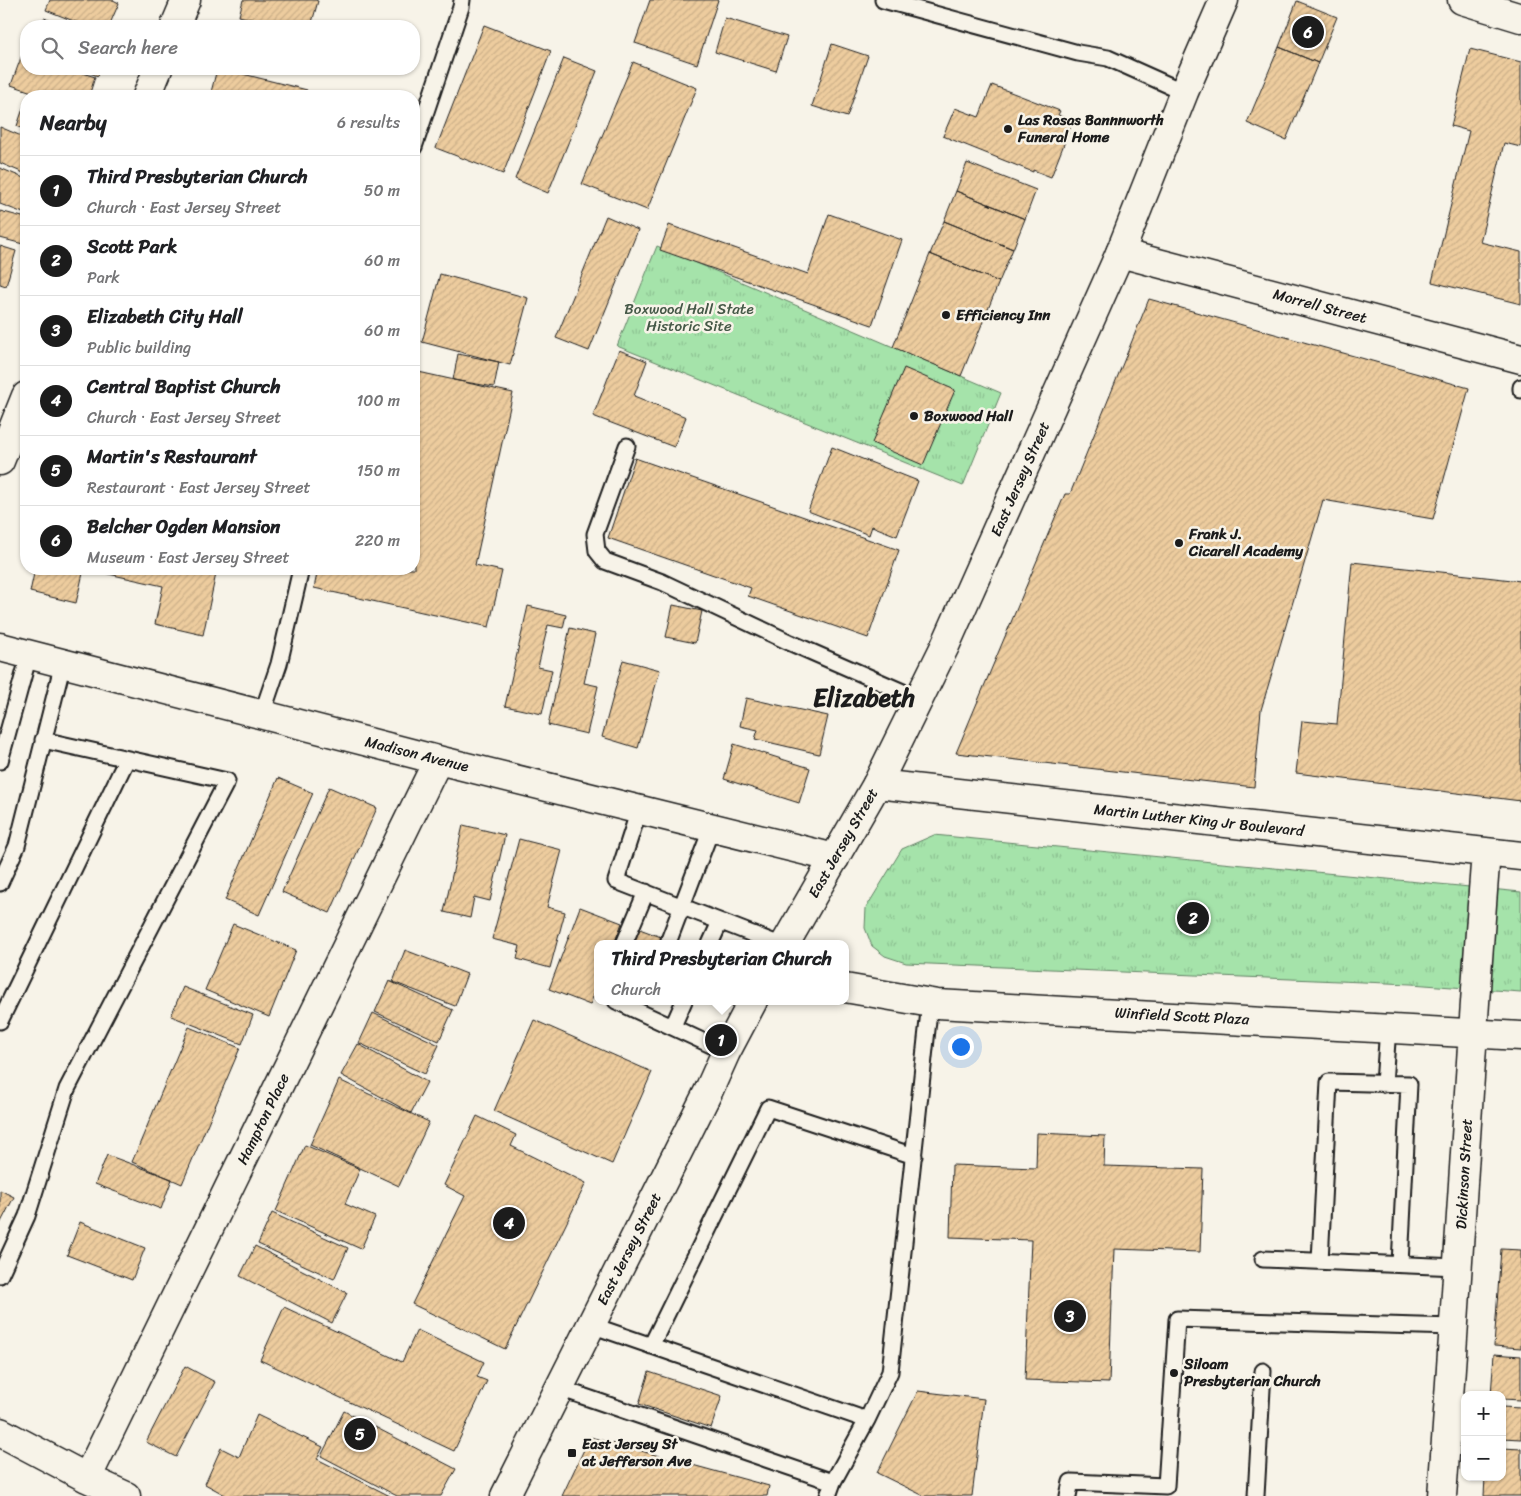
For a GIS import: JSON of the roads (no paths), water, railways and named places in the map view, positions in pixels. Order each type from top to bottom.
[{"type":"street","points":[[178,20],[186,0]]},
{"type":"street","name":"East Jersey Street","points":[[788,940],[877,784],[919,699],[1045,424],[1120,253],[1184,92],[1224,0]]},
{"type":"street","points":[[1462,0],[1521,18]]},
{"type":"street","points":[[149,90],[156,75]]},
{"type":"street","name":"Morrell Street","points":[[1120,253],[1521,359]]},
{"type":"street","points":[[0,461],[20,411]]},
{"type":"street","name":"Madison Avenue","points":[[0,647],[438,760],[834,858]]},
{"type":"street","name":"Hampton Place","points":[[87,1478],[438,760]]},
{"type":"street","name":"Martin Luther King Jr Boulevard","points":[[877,784],[1521,856]]},
{"type":"street","name":"Dickinson Street","points":[[1442,1496],[1472,1032],[1486,852]]},
{"type":"street","name":"Winfield Scott Plaza","points":[[849,989],[930,1002],[1521,1036]]},
{"type":"street","name":"East Jersey Street","points":[[505,1496],[708,1092],[726,1052],[752,1005]]},
{"type":"street","points":[[0,1432],[87,1478],[126,1496]]},
{"type":"lane","points":[[420,129],[462,0]]},
{"type":"lane","points":[[883,0],[1078,53],[1108,58],[1184,92]]},
{"type":"lane","points":[[627,446],[596,534],[597,551],[605,561],[662,582],[791,643],[919,699]]},
{"type":"lane","points":[[262,714],[279,664],[300,575]]},
{"type":"lane","points":[[0,761],[29,655]]},
{"type":"lane","points":[[0,883],[17,846],[63,663]]},
{"type":"lane","points":[[0,1275],[27,1216],[67,1089],[227,781],[43,740]]},
{"type":"lane","points":[[0,1022],[127,759]]},
{"type":"lane","points":[[640,810],[616,881],[767,940]]},
{"type":"lane","points":[[669,940],[712,827]]},
{"type":"lane","points":[[626,940],[646,892]]},
{"type":"lane","points":[[712,940],[720,922]]},
{"type":"lane","points":[[559,1388],[830,1489],[890,1372],[930,1002]]},
{"type":"lane","points":[[673,1026],[682,1005]]},
{"type":"lane","points":[[642,1007],[673,1026],[726,1052]]},
{"type":"lane","points":[[1384,1084],[1388,1027]]},
{"type":"lane","points":[[1320,1261],[1329,1082],[1410,1084],[1400,1264]]},
{"type":"lane","points":[[651,1346],[768,1108],[914,1156]]},
{"type":"lane","points":[[1263,1259],[1458,1267]]},
{"type":"lane","points":[[1069,1489],[1166,1486],[1177,1318],[1454,1327]]},
{"type":"lane","points":[[590,1325],[867,1420]]},
{"type":"lane","points":[[1256,1496],[1263,1371]]},
{"type":"place","name":"Belcher Ogden Mansion","points":[[1308,32]]},
{"type":"place","name":"Las Rosas Bannnworth Funeral Home","points":[[1008,129]]},
{"type":"place","name":"Efficiency Inn","points":[[946,315]]},
{"type":"place","name":"Boxwood Hall","points":[[914,416]]},
{"type":"place","name":"Frank J. Cicarell Academy","points":[[1179,543]]},
{"type":"place","name":"Scott Park","points":[[1193,918]]},
{"type":"place","name":"Third Presbyterian Church","points":[[721,1040]]},
{"type":"place","name":"Central Baptist Church","points":[[509,1223]]},
{"type":"place","name":"Elizabeth City Hall","points":[[1070,1316]]},
{"type":"place","name":"Siloam Presbyterian Church","points":[[1174,1373]]},
{"type":"place","name":"Martin's Restaurant","points":[[360,1434]]},
{"type":"place","name":"East Jersey St at Jefferson Ave","points":[[572,1453]]},
{"type":"district","name":"Elizabeth","points":[[864,697]]},
{"type":"park label","name":"Boxwood Hall State Historic Site","points":[[689,318]]}]
